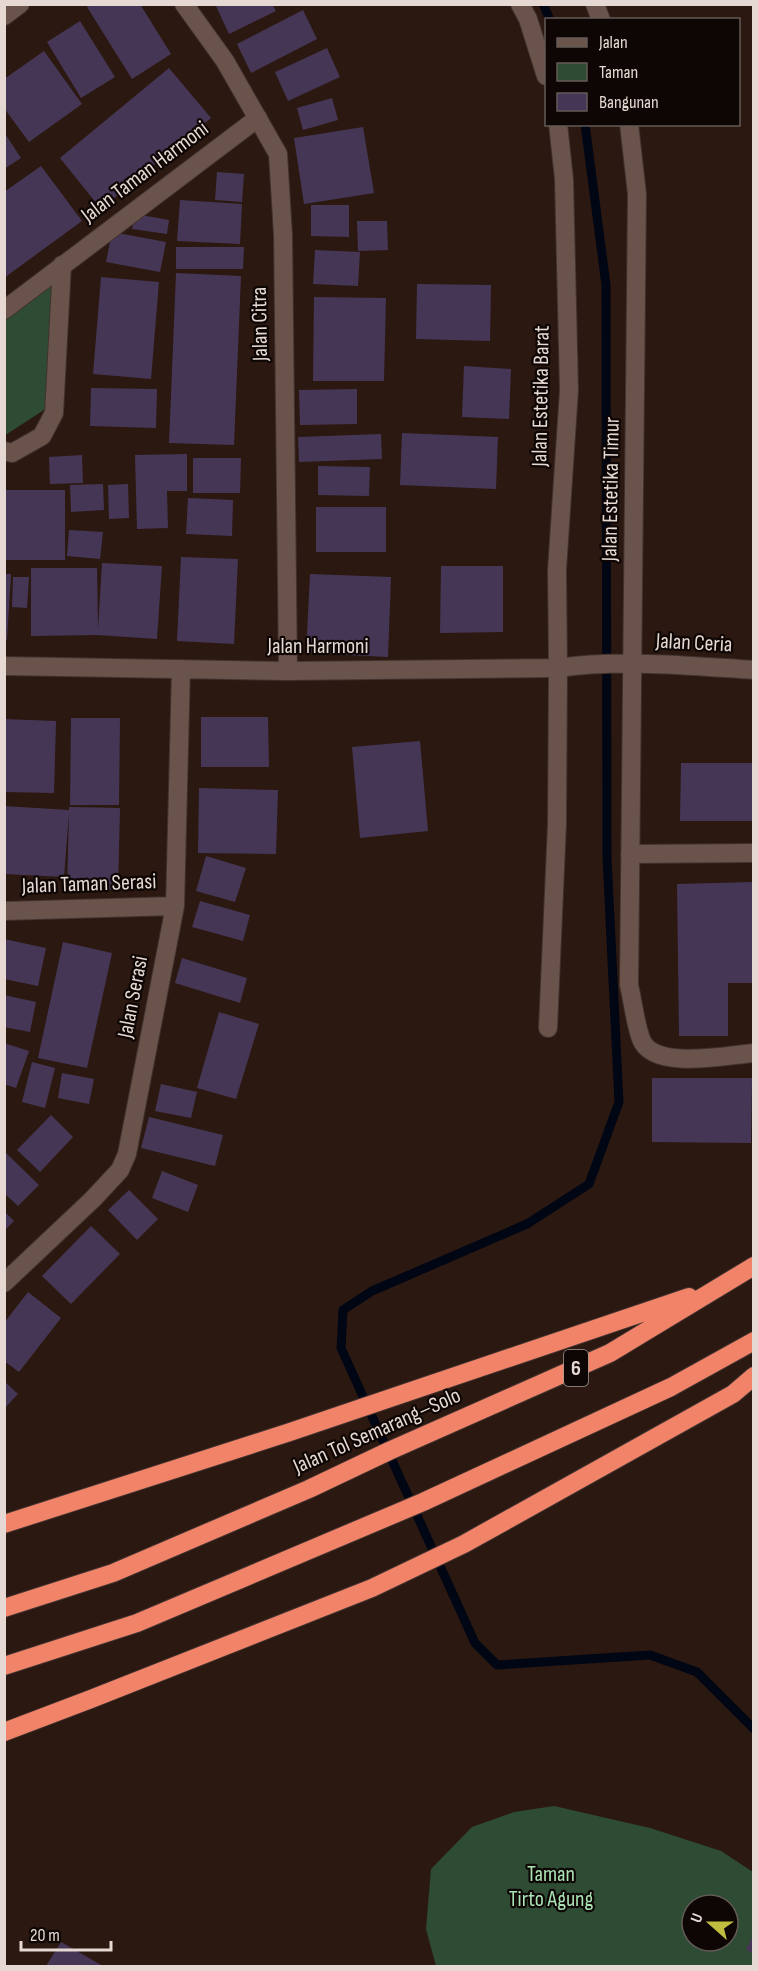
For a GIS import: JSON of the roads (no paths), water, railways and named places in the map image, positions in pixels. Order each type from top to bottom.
[{"type":"highway","name":"Jalan Tol Semarang–Solo","points":[[4,1608],[113,1573],[309,1489],[610,1353],[753,1266]]},
{"type":"highway","points":[[4,1524],[290,1432],[382,1399],[720,1287]]},
{"type":"highway","points":[[4,1665],[137,1623],[423,1502],[671,1387],[753,1341]]},
{"type":"highway","points":[[4,1732],[372,1588],[464,1544],[733,1394],[753,1376]]},
{"type":"street","points":[[4,16],[20,4]]},
{"type":"street","name":"Jalan Citra","points":[[184,4],[225,61],[278,154],[283,235],[288,671]]},
{"type":"street","points":[[520,4],[528,19],[545,73]]},
{"type":"street","name":"Jalan Taman Harmoni","points":[[4,310],[258,118]]},
{"type":"street","name":"Jalan Estetika Barat","points":[[548,1028],[566,667],[557,570],[568,390],[564,179],[558,126]]},
{"type":"street","name":"Jalan Estetika Timur","points":[[629,126],[637,194],[628,665],[629,985],[642,1042],[659,1057],[685,1059],[753,1053]]},
{"type":"street","points":[[4,452],[12,453],[42,436],[54,413],[62,265]]},
{"type":"street","name":"Jalan Ceria","points":[[628,665],[658,663],[753,670]]},
{"type":"street","name":"Jalan Harmoni","points":[[4,666],[288,671],[628,665]]},
{"type":"street","name":"Jalan Serasi","points":[[4,1283],[93,1199],[120,1170],[127,1154],[175,906],[181,669]]},
{"type":"street","points":[[630,854],[753,853]]},
{"type":"street","name":"Jalan Taman Serasi","points":[[4,911],[175,906]]},
{"type":"waterway","points":[[543,4],[549,18]]},
{"type":"waterway","points":[[585,126],[606,285],[607,858],[619,1102],[589,1184],[527,1224],[372,1291],[343,1310],[341,1348],[475,1643],[497,1665],[650,1655],[697,1672],[754,1729]]},
{"type":"park label","name":"Taman Tirto Agung","points":[[551,1886]]}]
